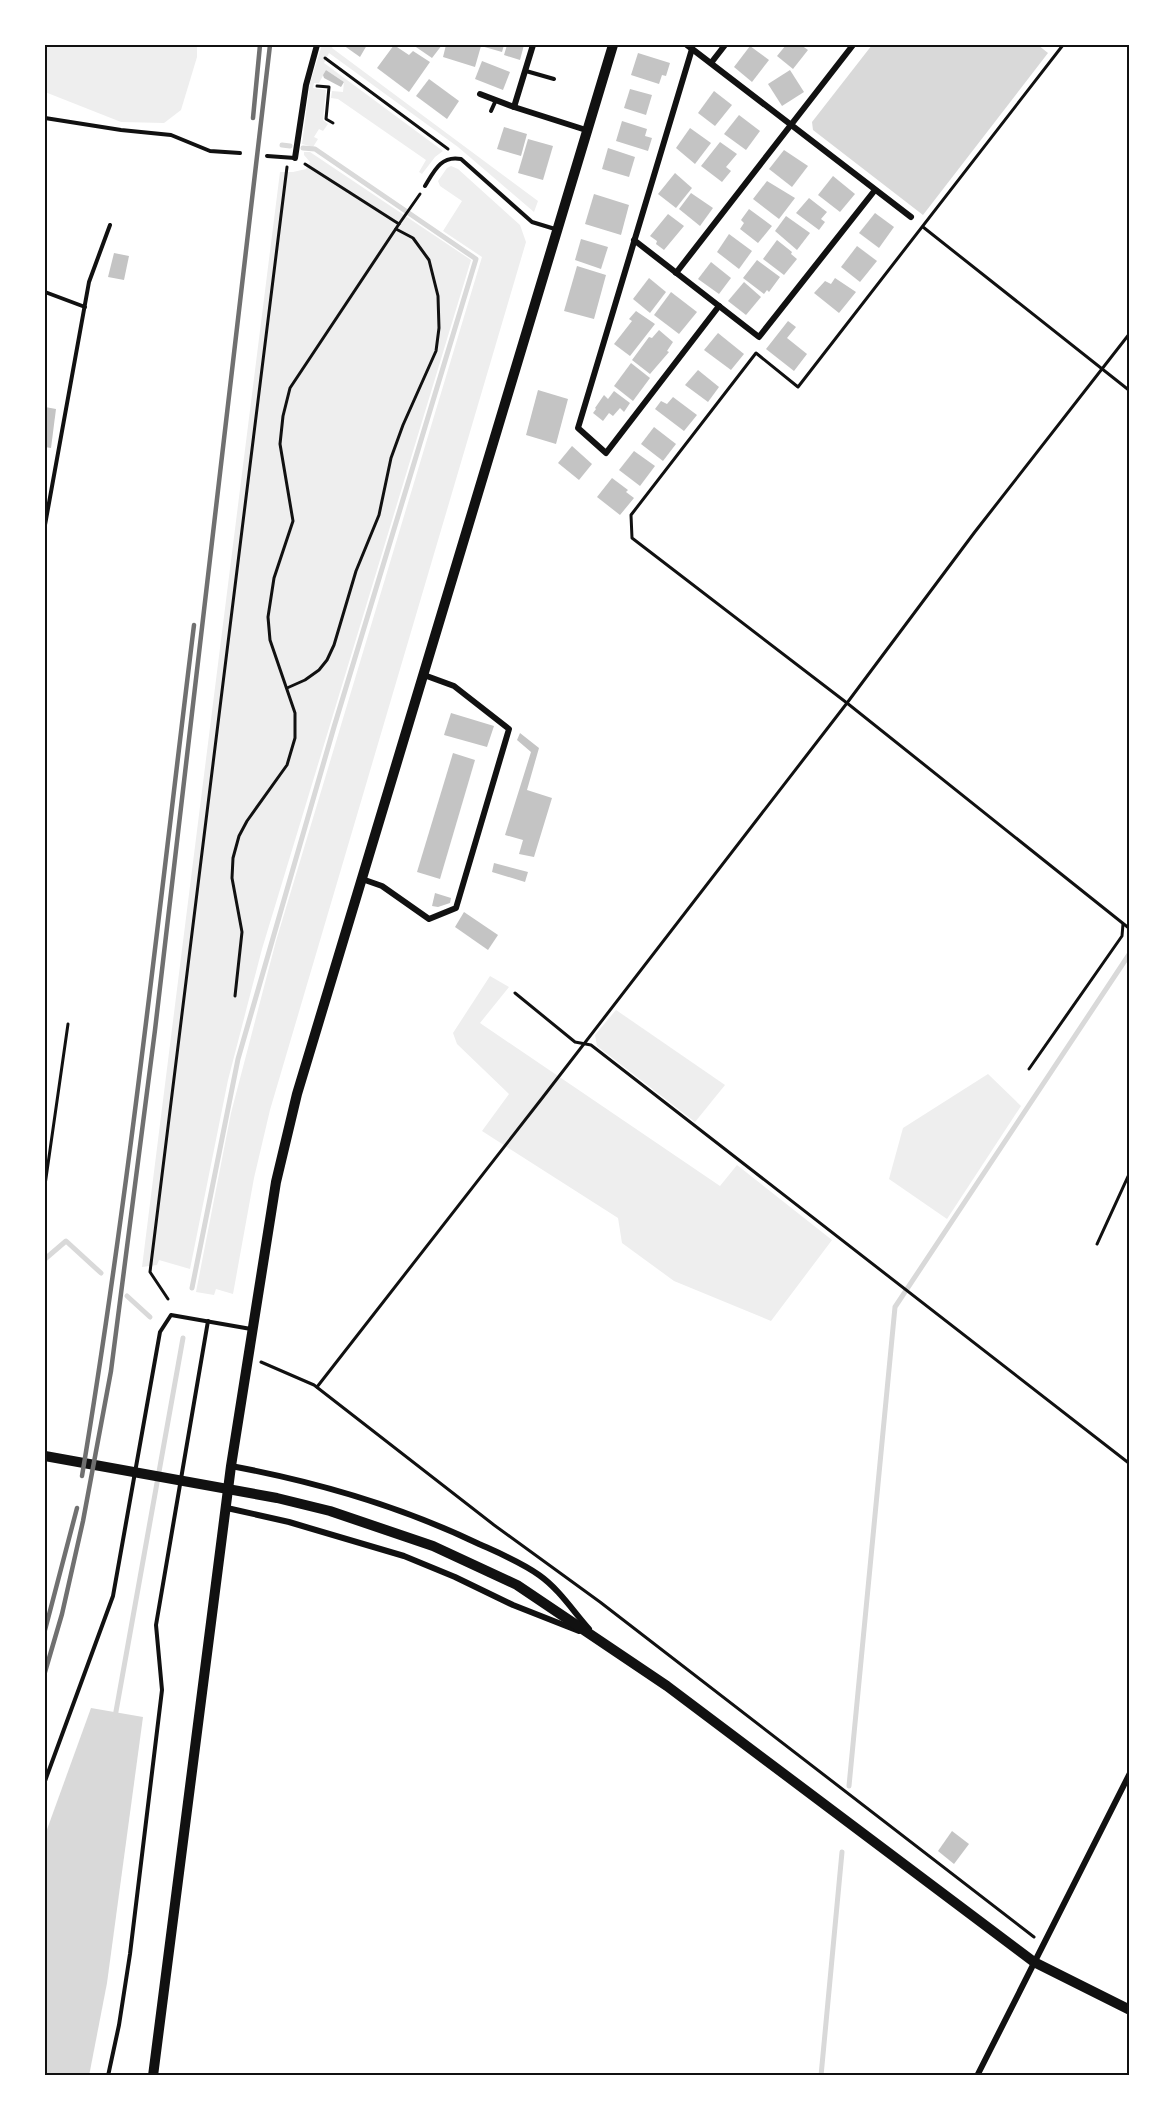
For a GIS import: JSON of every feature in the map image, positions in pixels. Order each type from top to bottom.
[{"type":"main road","points":[[153,2076],[231,1466],[276,1182],[297,1094],[613,45]]},
{"type":"main road","points":[[45,1456],[277,1498],[330,1511],[434,1546],[517,1585],[666,1686],[1034,1962],[1130,2010]]},
{"type":"street","points":[[292,158],[316,45]]},
{"type":"street","points":[[514,107],[533,45]]},
{"type":"street","points":[[711,63],[724,45]]},
{"type":"street","points":[[676,273],[853,45]]},
{"type":"street","points":[[719,306],[606,453],[578,428],[689,47],[910,217]]},
{"type":"street","points":[[480,94],[586,130]]},
{"type":"street","points":[[634,240],[759,338],[875,189]]},
{"type":"street","points":[[362,879],[382,886],[429,919],[456,908],[510,729],[454,686],[424,675]]},
{"type":"street","points":[[231,1466],[300,1481],[379,1503],[429,1521],[471,1540],[538,1575],[553,1587],[596,1638]]},
{"type":"street","points":[[227,1508],[289,1522],[404,1556],[513,1605],[596,1638]]},
{"type":"street","points":[[977,2076],[1130,1773]]},
{"type":"lane","points":[[526,70],[554,80]]},
{"type":"lane","points":[[491,111],[496,100]]},
{"type":"lane","points":[[45,118],[171,135],[210,151],[240,153]]},
{"type":"lane","points":[[267,156],[292,158]]},
{"type":"lane","points":[[425,186],[441,162],[454,158],[461,159],[532,222],[556,230]]},
{"type":"lane","points":[[45,525],[89,282],[110,225]]},
{"type":"lane","points":[[45,292],[85,306]]},
{"type":"lane","points":[[45,1781],[113,1596],[160,1332],[171,1315],[253,1329]]},
{"type":"lane","points":[[108,2076],[130,1954],[162,1690],[156,1625],[208,1321]]},
{"type":"path","points":[[1064,45],[798,387],[756,353],[630,515],[632,538],[846,703],[1130,929]]},
{"type":"path","points":[[326,59],[461,159]]},
{"type":"path","points":[[313,85],[329,87],[326,119],[333,123]]},
{"type":"path","points":[[168,1299],[150,1272],[292,158]]},
{"type":"path","points":[[307,165],[399,224]]},
{"type":"path","points":[[235,996],[242,932],[232,878],[233,858],[239,836],[247,821],[287,765],[295,738],[296,722],[288,688],[270,640],[268,617],[274,578],[293,521],[280,444],[287,397],[290,388],[425,186]]},
{"type":"path","points":[[923,227],[1130,391]]},
{"type":"path","points":[[288,688],[306,680],[319,670],[334,645],[356,571],[379,515],[391,458],[436,351],[439,328],[438,296],[429,260],[413,238],[396,229]]},
{"type":"path","points":[[317,1387],[543,1097],[1130,333]]},
{"type":"path","points":[[1029,1070],[1122,936],[1123,924]]},
{"type":"path","points":[[515,993],[574,1042],[591,1046],[1130,1464]]},
{"type":"path","points":[[45,1185],[68,1024]]},
{"type":"path","points":[[1097,1244],[1130,1172]]},
{"type":"path","points":[[248,1359],[267,1364],[317,1387],[494,1525],[619,1616],[1043,1944]]},
{"type":"shaded area","points":[[45,45],[197,45],[197,57],[181,110],[164,123],[121,122],[45,92]]},
{"type":"shaded area","points":[[322,45],[333,45],[332,48],[538,201],[534,212],[458,147],[329,53],[324,63],[443,151],[435,157],[422,174],[419,172],[426,160],[338,99],[331,98],[332,91],[343,92],[344,82],[326,70],[319,83],[314,83],[313,88],[326,90],[323,120],[328,124],[323,131],[319,129],[314,137],[318,139],[313,147],[302,144],[310,83]]},
{"type":"shaded area","points":[[872,45],[1038,45],[1048,53],[923,215],[813,130],[812,122]]},
{"type":"shaded area","points":[[304,152],[310,152],[471,260],[262,949],[228,1080],[190,1269],[159,1260],[157,1265],[142,1267],[280,172],[306,169],[310,162]]},
{"type":"shaded area","points":[[451,166],[458,169],[520,225],[526,242],[270,1110],[254,1178],[233,1294],[216,1289],[214,1295],[196,1292],[231,1113],[276,941],[482,257],[443,231],[462,201],[440,186],[438,181]]},
{"type":"shaded area","points":[[490,976],[509,987],[480,1023],[720,1186],[737,1165],[832,1240],[771,1321],[674,1281],[622,1243],[618,1218],[482,1131],[509,1094],[457,1044],[453,1033]]},
{"type":"shaded area","points":[[616,1010],[725,1085],[695,1122],[597,1046],[595,1035]]},
{"type":"shaded area","points":[[988,1074],[1021,1106],[947,1219],[889,1179],[903,1128]]},
{"type":"shaded area","points":[[91,1708],[143,1717],[107,1983],[89,2076],[45,2076],[45,1835]]},
{"type":"building","points":[[343,45],[367,45],[360,57]]},
{"type":"building","points":[[394,45],[409,55],[413,51],[430,62],[409,92],[377,68]]},
{"type":"building","points":[[413,45],[442,45],[432,58]]},
{"type":"building","points":[[446,45],[504,45],[502,52],[481,46],[475,67],[443,57]]},
{"type":"building","points":[[507,45],[524,45],[520,60],[504,55]]},
{"type":"building","points":[[786,45],[801,45],[808,50],[793,69],[777,56]]},
{"type":"building","points":[[750,46],[769,60],[752,82],[734,67]]},
{"type":"building","points":[[638,53],[670,63],[666,76],[662,75],[659,84],[631,75]]},
{"type":"building","points":[[482,61],[510,72],[503,90],[475,79]]},
{"type":"building","points":[[326,70],[344,82],[341,87],[324,78]]},
{"type":"building","points":[[790,70],[804,92],[782,106],[768,84]]},
{"type":"building","points":[[429,79],[459,101],[447,119],[416,96]]},
{"type":"building","points":[[630,89],[652,95],[646,115],[624,108]]},
{"type":"building","points":[[714,91],[732,105],[715,126],[698,113]]},
{"type":"building","points":[[739,115],[760,131],[746,150],[724,134]]},
{"type":"building","points":[[622,121],[647,129],[645,136],[652,138],[648,151],[616,141]]},
{"type":"building","points":[[504,127],[527,134],[521,156],[497,149]]},
{"type":"building","points":[[690,128],[711,143],[695,164],[676,148]]},
{"type":"building","points":[[528,139],[553,146],[543,180],[518,173]]},
{"type":"building","points":[[720,142],[737,154],[726,167],[731,171],[722,182],[701,166]]},
{"type":"building","points":[[608,148],[635,157],[629,177],[602,169]]},
{"type":"building","points":[[784,150],[808,166],[792,187],[769,169]]},
{"type":"building","points":[[675,173],[692,188],[676,208],[658,194]]},
{"type":"building","points":[[833,176],[855,194],[840,212],[818,195]]},
{"type":"building","points":[[767,181],[795,198],[779,219],[753,199]]},
{"type":"building","points":[[691,193],[713,208],[700,226],[679,209]]},
{"type":"building","points":[[594,194],[629,205],[621,235],[585,224]]},
{"type":"building","points":[[809,198],[827,212],[821,219],[825,222],[819,230],[796,213]]},
{"type":"building","points":[[749,209],[772,226],[758,243],[740,229],[744,223],[741,220]]},
{"type":"building","points":[[875,213],[894,227],[879,248],[859,233]]},
{"type":"building","points":[[668,214],[684,226],[664,250],[650,236]]},
{"type":"building","points":[[786,216],[810,233],[797,250],[775,231]]},
{"type":"building","points":[[729,234],[752,251],[739,269],[717,252]]},
{"type":"building","points":[[581,239],[608,247],[601,269],[575,260]]},
{"type":"building","points":[[777,240],[797,259],[784,275],[763,259]]},
{"type":"building","points":[[857,246],[877,261],[860,282],[841,267]]},
{"type":"building","points":[[114,253],[129,256],[124,280],[108,277]]},
{"type":"building","points":[[757,260],[780,277],[769,292],[767,290],[764,294],[743,278]]},
{"type":"building","points":[[711,262],[731,278],[719,294],[698,279]]},
{"type":"building","points":[[577,266],[606,275],[594,319],[564,311]]},
{"type":"building","points":[[649,278],[666,292],[650,313],[633,299]]},
{"type":"building","points":[[835,278],[856,292],[839,313],[814,293],[825,281],[831,284]]},
{"type":"building","points":[[744,282],[761,297],[746,315],[728,301]]},
{"type":"building","points":[[671,292],[697,312],[679,334],[654,315]]},
{"type":"building","points":[[636,311],[655,324],[630,356],[614,344],[632,321],[629,319]]},
{"type":"building","points":[[788,321],[796,327],[787,338],[807,354],[794,371],[766,349]]},
{"type":"building","points":[[659,330],[673,342],[667,351],[669,352],[650,374],[632,360],[649,337],[652,338]]},
{"type":"building","points":[[718,333],[744,354],[731,370],[704,350]]},
{"type":"building","points":[[631,363],[650,378],[633,401],[614,386]]},
{"type":"building","points":[[698,370],[719,387],[708,402],[685,385]]},
{"type":"building","points":[[538,390],[568,399],[556,444],[526,435]]},
{"type":"building","points":[[614,391],[630,403],[624,412],[620,408],[613,416],[609,413],[603,421],[593,413],[604,395],[608,399]]},
{"type":"building","points":[[673,397],[697,415],[684,431],[655,409],[661,401],[667,404]]},
{"type":"building","points":[[45,407],[56,409],[51,448],[45,447]]},
{"type":"building","points":[[654,427],[676,444],[663,461],[641,444]]},
{"type":"building","points":[[572,446],[592,464],[579,480],[558,463]]},
{"type":"building","points":[[634,451],[655,466],[640,486],[619,470]]},
{"type":"building","points":[[612,478],[628,490],[626,492],[634,498],[620,515],[597,497]]},
{"type":"building","points":[[451,713],[494,726],[487,747],[444,735]]},
{"type":"building","points":[[520,733],[539,748],[527,790],[552,798],[534,857],[519,854],[523,840],[505,835],[531,752],[517,740]]},
{"type":"building","points":[[453,753],[475,760],[440,879],[417,872]]},
{"type":"building","points":[[494,863],[528,872],[525,882],[492,872]]},
{"type":"building","points":[[435,893],[451,898],[450,903],[438,907],[432,906]]},
{"type":"building","points":[[464,912],[498,935],[488,950],[455,927]]},
{"type":"building","points":[[952,1831],[969,1844],[954,1864],[938,1851]]},
{"type":"waterway","points":[[282,145],[290,146]]},
{"type":"waterway","points":[[192,1288],[238,1059],[334,727],[476,259],[315,149],[303,148]]},
{"type":"waterway","points":[[849,1786],[895,1307],[1130,953]]},
{"type":"waterway","points":[[45,1259],[66,1241],[101,1273]]},
{"type":"waterway","points":[[127,1296],[150,1317]]},
{"type":"waterway","points":[[115,1717],[183,1338]]},
{"type":"waterway","points":[[821,2076],[842,1852]]},
{"type":"railway","points":[[253,118],[260,45]]},
{"type":"railway","points":[[45,1672],[62,1614],[83,1521],[111,1371],[155,1030],[270,45]]},
{"type":"railway","points":[[82,1476],[129,1158],[194,625]]},
{"type":"railway","points":[[45,1630],[77,1508]]}]
